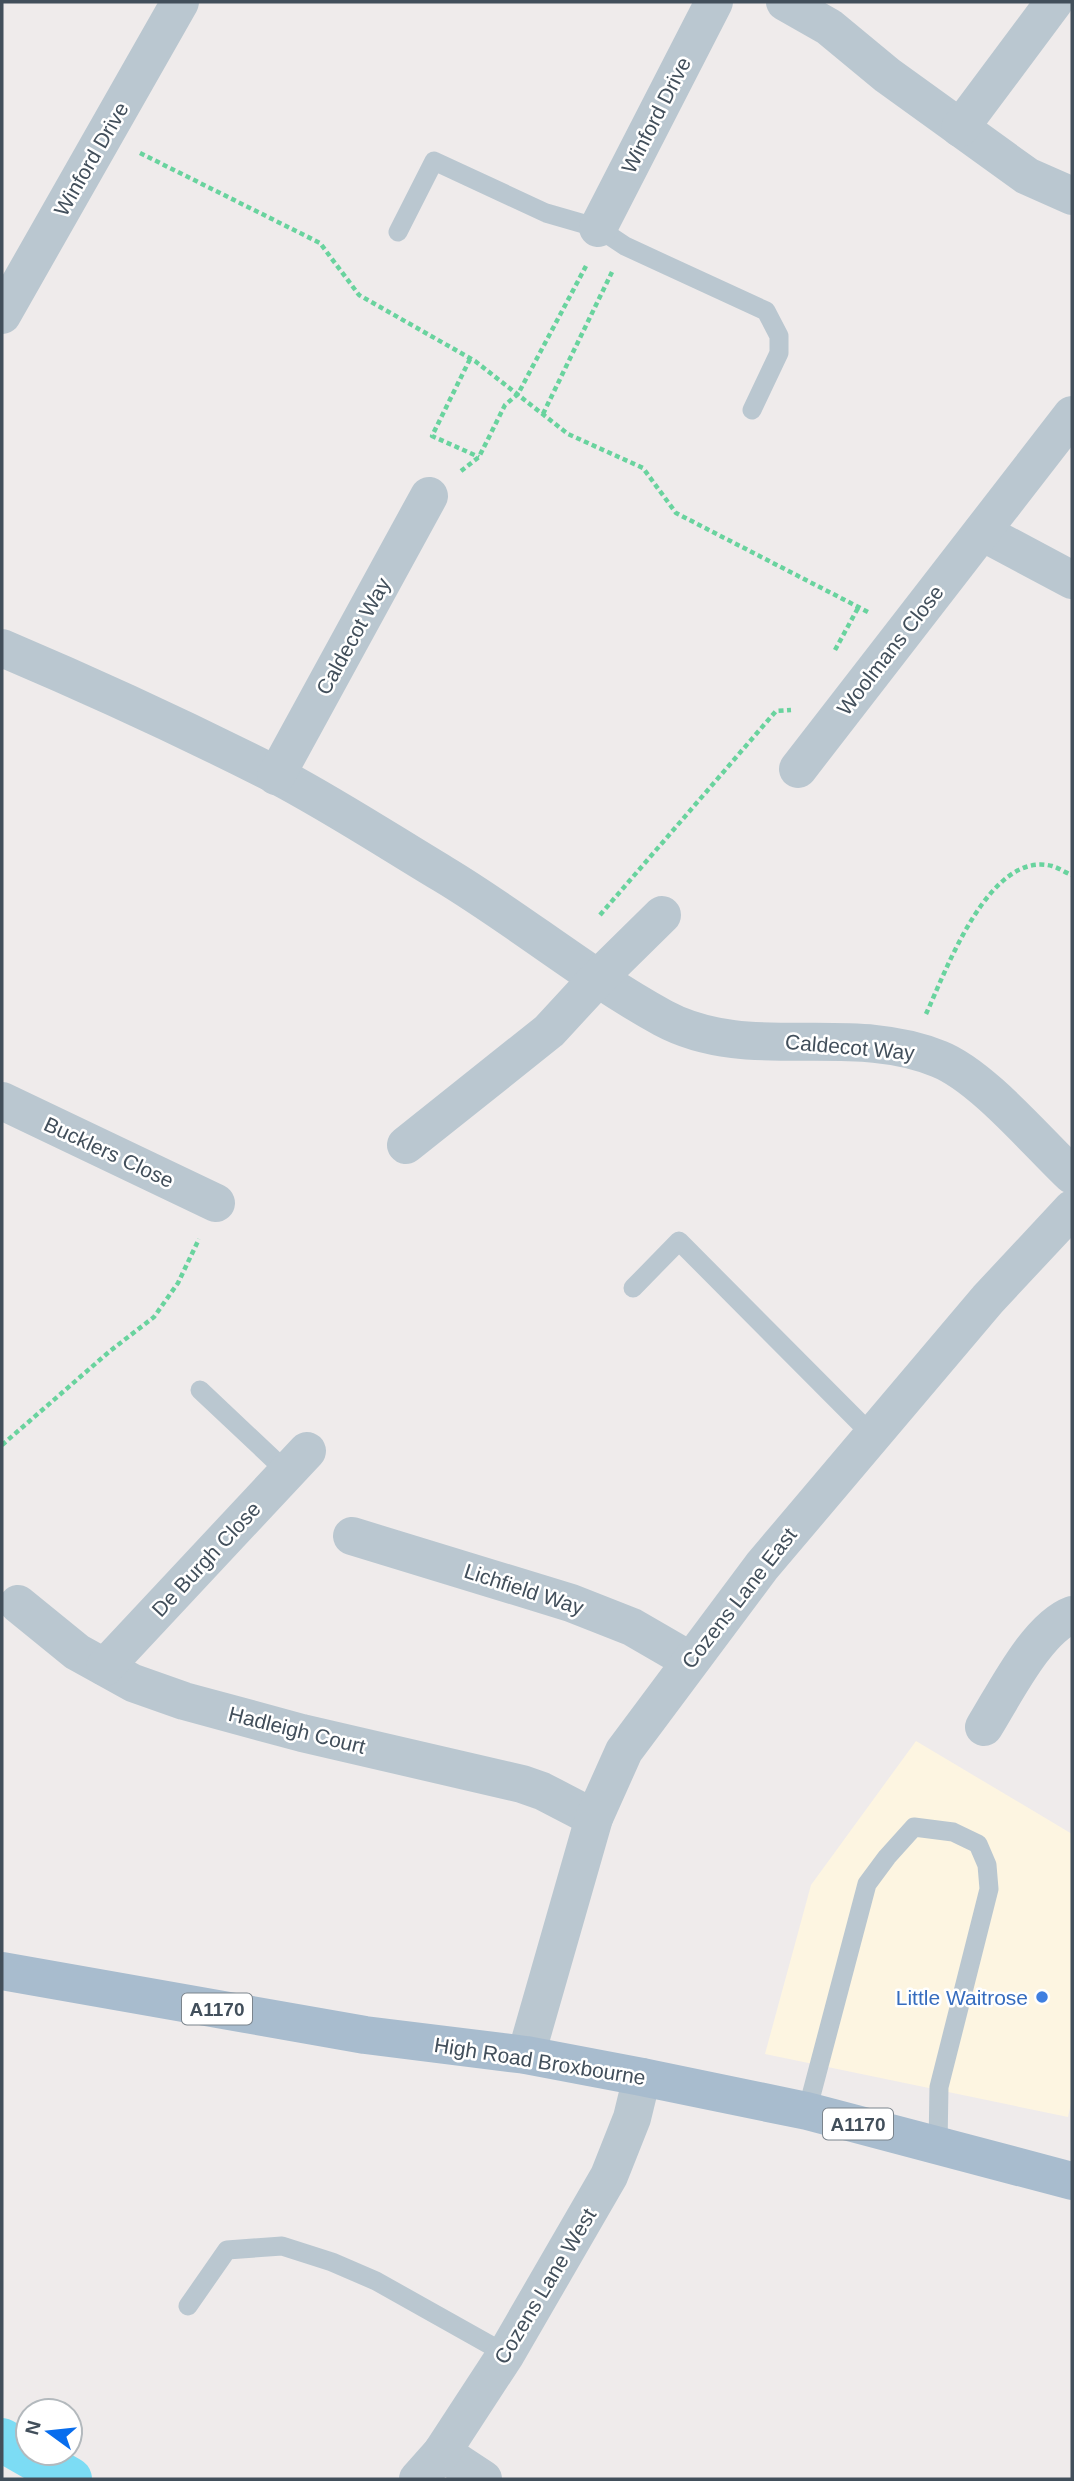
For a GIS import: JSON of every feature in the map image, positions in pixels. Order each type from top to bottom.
[{"type":"main road","name":"High Road Broxbourne","points":[[2,1971],[365,2035],[526,2055],[642,2077],[807,2111],[1072,2181]]},
{"type":"street","name":"Winford Drive","points":[[2,315],[180,2]]},
{"type":"street","name":"Winford Drive","points":[[611,237],[715,2]]},
{"type":"street","points":[[785,2],[829,27],[887,75],[1027,176],[1072,196]]},
{"type":"street","points":[[960,128],[1054,2]]},
{"type":"street","name":"Woolmans Close","points":[[798,769],[1072,415]]},
{"type":"street","name":"Caldecot Way","points":[[276,776],[429,496]]},
{"type":"street","points":[[982,532],[1072,580]]},
{"type":"street","name":"Caldecot Way","points":[[2,648],[73,678],[276,776],[446,875],[598,978],[663,1018],[706,1036],[860,1044],[909,1049],[942,1060],[984,1090],[1072,1175]]},
{"type":"street","points":[[406,1145],[550,1031],[598,978],[662,915]]},
{"type":"street","name":"Bucklers Close","points":[[2,1101],[216,1203]]},
{"type":"street","name":"Cozens Lane East","points":[[526,2055],[594,1818],[624,1751],[762,1566],[988,1299],[1072,1209]]},
{"type":"street","name":"De Burgh Close","points":[[105,1667],[297,1461]]},
{"type":"street","name":"Lichfield Way","points":[[352,1535],[571,1603],[632,1627],[690,1660]]},
{"type":"street","name":"Hadleigh Court","points":[[18,1604],[77,1652],[133,1683],[184,1701],[302,1733],[522,1784],[542,1791],[594,1818]]},
{"type":"street","points":[[984,1727],[1034,1646],[1065,1618],[1072,1615]]},
{"type":"street","name":"Cozens Lane West","points":[[430,2466],[506,2354],[609,2176],[632,2118],[642,2077]]},
{"type":"street","points":[[430,2466],[483,2479]]},
{"type":"lane","points":[[398,232],[434,161],[546,213],[611,237],[766,311],[779,336],[779,353],[752,410]]},
{"type":"lane","points":[[633,1288],[679,1241],[873,1436]]},
{"type":"lane","points":[[200,1390],[297,1461]]},
{"type":"lane","points":[[807,2111],[867,1884],[914,1827],[953,1832],[978,1844],[987,1865],[989,1889],[939,2087],[938,2145]]},
{"type":"lane","points":[[188,2306],[227,2249],[282,2246],[331,2262],[376,2281],[506,2354]]},
{"type":"path","points":[[104,135],[320,243],[359,295],[470,359],[568,434],[643,467],[676,513],[858,608],[907,629]]},
{"type":"path","points":[[429,496],[479,457],[505,405],[518,394],[591,256],[611,237]]},
{"type":"path","points":[[543,414],[611,237]]},
{"type":"path","points":[[470,359],[432,436],[479,457]]},
{"type":"path","points":[[833,653],[858,608]]},
{"type":"path","points":[[565,956],[776,711],[802,710]]},
{"type":"path","points":[[909,1049],[976,911],[986,896],[1026,868],[1051,866],[1072,875]]},
{"type":"path","points":[[2,1445],[110,1351],[154,1317],[178,1283],[216,1203]]},
{"type":"shaded area","points":[[916,1741],[1072,1834],[1072,2099],[1068,2117],[765,2054],[811,1885]]},
{"type":"waterway","points":[[2,2440],[70,2479]]},
{"type":"place","name":"Little Waitrose","points":[[1042,1997]]}]
